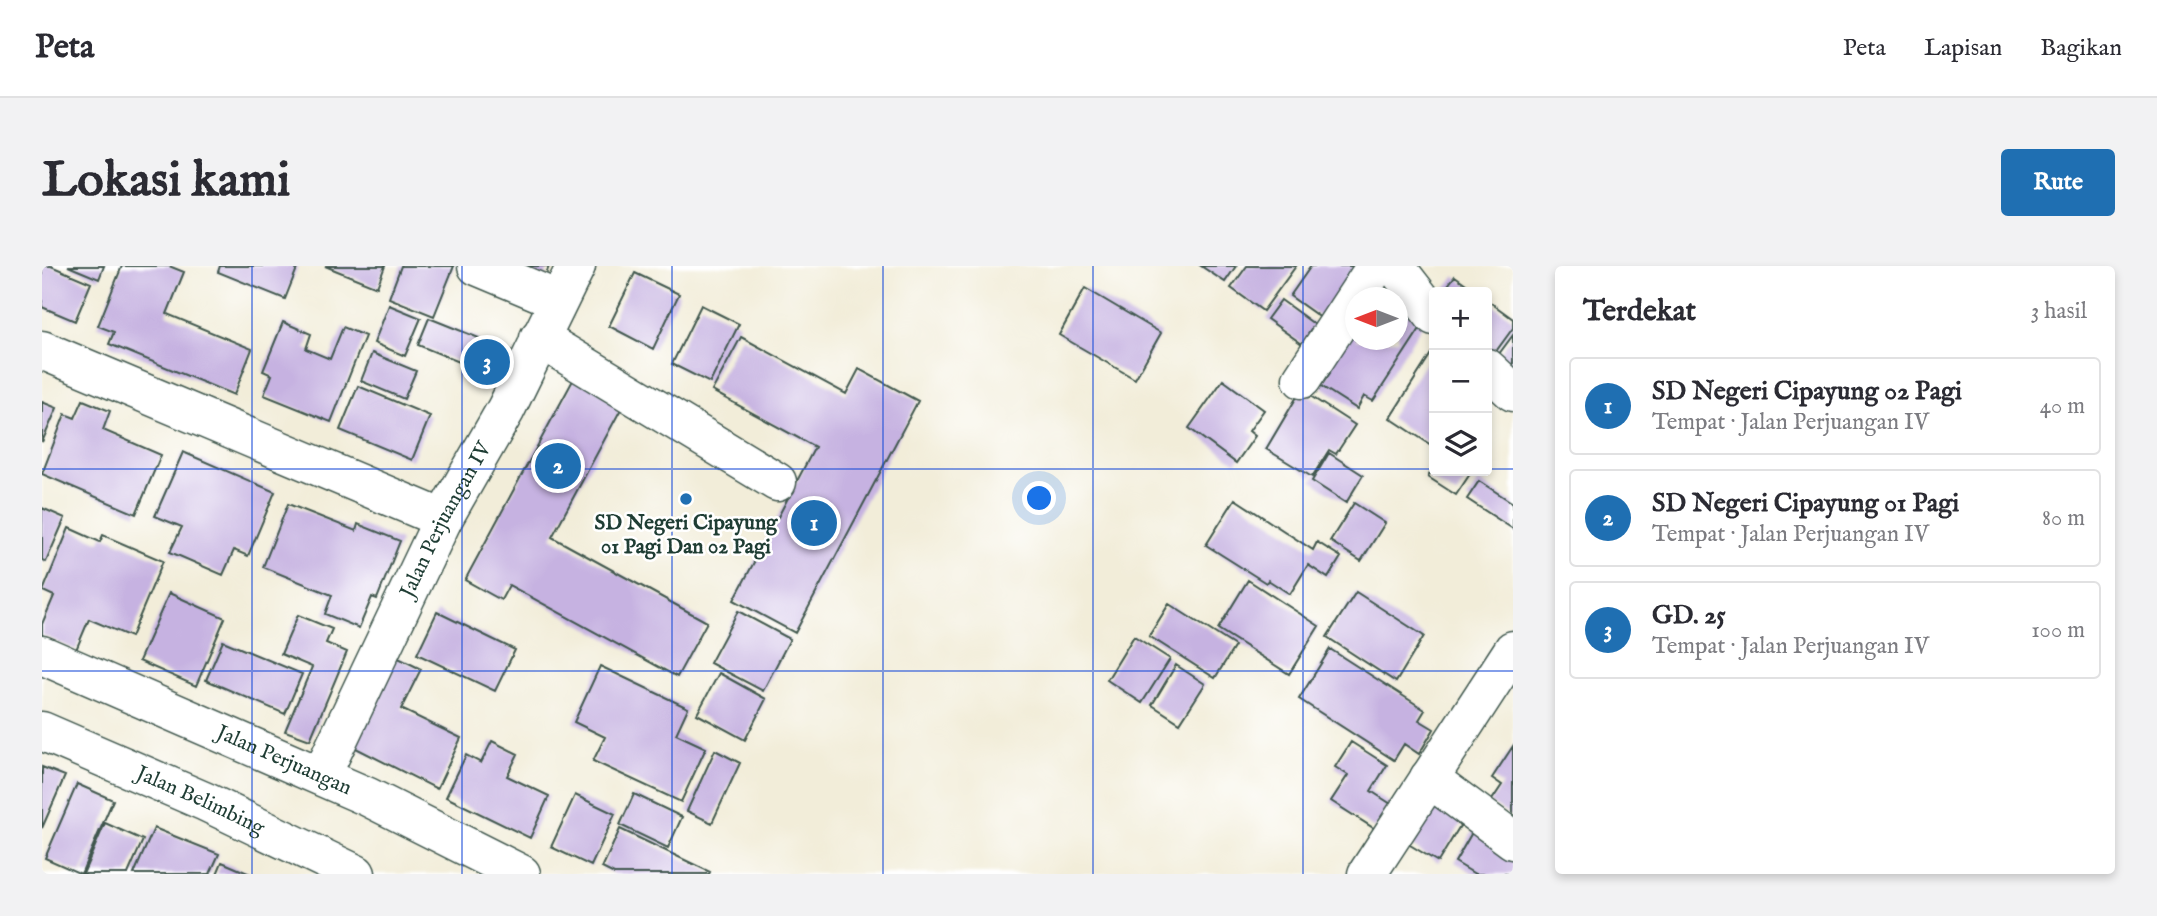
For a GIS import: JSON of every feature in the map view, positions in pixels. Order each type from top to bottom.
[{"type":"street","points":[[477,266],[558,300]]},
{"type":"street","name":"Jalan Perjuangan IV","points":[[321,776],[443,519],[506,409],[576,266]]},
{"type":"street","points":[[1302,379],[1376,266]]},
{"type":"street","points":[[1395,266],[1429,311]]},
{"type":"street","points":[[539,338],[777,482]]},
{"type":"street","points":[[42,350],[443,519]]},
{"type":"street","points":[[1492,373],[1513,393]]},
{"type":"street","points":[[1367,874],[1513,650]]},
{"type":"street","name":"Jalan Perjuangan","points":[[42,654],[321,776],[521,874]]},
{"type":"street","name":"Jalan Belimbing","points":[[42,731],[206,802],[356,874]]},
{"type":"street","points":[[1429,778],[1513,840]]},
{"type":"building","points":[[42,266],[51,266],[91,283],[75,321],[42,307]]},
{"type":"building","points":[[68,266],[104,266],[99,279]]},
{"type":"building","points":[[122,266],[169,266],[184,272],[167,314],[252,349],[234,395],[109,344],[114,332],[98,326]]},
{"type":"building","points":[[220,266],[298,266],[285,299],[218,272]]},
{"type":"building","points":[[325,266],[385,266],[377,287]]},
{"type":"building","points":[[401,266],[454,266],[434,316],[389,298]]},
{"type":"building","points":[[503,266],[549,266],[543,283]]},
{"type":"building","points":[[1201,266],[1236,266],[1225,282]]},
{"type":"building","points":[[1247,266],[1296,266],[1263,311],[1231,288]]},
{"type":"building","points":[[1311,266],[1369,266],[1354,287],[1345,287],[1345,299],[1328,323],[1290,296]]},
{"type":"building","points":[[635,273],[679,294],[653,349],[609,326]]},
{"type":"building","points":[[1455,276],[1470,287],[1447,287]]},
{"type":"building","points":[[1085,288],[1161,333],[1135,379],[1059,335]]},
{"type":"building","points":[[1281,300],[1325,332],[1312,351],[1267,319]]},
{"type":"building","points":[[1492,304],[1513,319],[1513,328],[1494,354]]},
{"type":"building","points":[[389,305],[421,318],[405,356],[374,343]]},
{"type":"building","points":[[701,305],[739,324],[710,383],[672,364]]},
{"type":"building","points":[[1408,310],[1425,321],[1408,347]]},
{"type":"building","points":[[429,318],[479,338],[469,366],[418,345]]},
{"type":"building","points":[[283,322],[311,334],[306,349],[330,359],[343,327],[365,336],[331,422],[264,395],[272,375],[263,371]]},
{"type":"building","points":[[1345,329],[1345,350],[1406,350],[1373,401],[1364,396],[1357,409],[1321,386],[1330,373],[1320,367]]},
{"type":"building","points":[[1513,335],[1513,382],[1492,367],[1492,363]]},
{"type":"building","points":[[741,337],[846,394],[859,369],[918,401],[795,633],[734,600],[815,447],[712,391]]},
{"type":"building","points":[[484,351],[498,357],[490,374],[476,367]]},
{"type":"building","points":[[372,353],[416,371],[404,399],[361,381]]},
{"type":"building","points":[[1429,357],[1429,444],[1390,418]]},
{"type":"building","points":[[579,369],[628,396],[552,537],[707,622],[677,677],[509,585],[501,600],[465,580]]},
{"type":"building","points":[[1223,380],[1264,410],[1249,431],[1255,436],[1236,463],[1189,428]]},
{"type":"building","points":[[358,386],[430,416],[412,460],[340,430]]},
{"type":"building","points":[[1301,390],[1355,425],[1336,454],[1329,450],[1312,477],[1266,449]]},
{"type":"building","points":[[83,400],[110,411],[103,430],[161,455],[136,514],[42,474],[65,414],[75,418]]},
{"type":"building","points":[[42,402],[57,408],[42,442]]},
{"type":"building","points":[[183,452],[275,492],[248,556],[234,550],[223,575],[170,552],[182,527],[155,516]]},
{"type":"building","points":[[1329,453],[1363,475],[1346,503],[1312,481]]},
{"type":"building","points":[[1429,475],[1469,476],[1456,495]]},
{"type":"building","points":[[1479,481],[1513,503],[1513,529],[1467,499]]},
{"type":"building","points":[[1235,499],[1313,550],[1317,542],[1341,557],[1328,578],[1308,565],[1290,594],[1268,580],[1266,583],[1206,545]]},
{"type":"building","points":[[1354,503],[1385,523],[1361,561],[1330,541]]},
{"type":"building","points":[[288,504],[356,531],[358,524],[400,541],[377,599],[372,597],[359,628],[325,614],[332,595],[263,567]]},
{"type":"building","points":[[42,508],[65,518],[46,562],[42,560]]},
{"type":"building","points":[[69,528],[100,542],[103,535],[163,561],[131,637],[89,619],[76,650],[42,635],[42,624],[54,596],[43,591]]},
{"type":"building","points":[[1248,580],[1319,626],[1289,674],[1218,629]]},
{"type":"building","points":[[1356,592],[1424,636],[1396,682],[1327,637]]},
{"type":"building","points":[[169,593],[225,618],[196,686],[139,661]]},
{"type":"building","points":[[1169,604],[1235,646],[1215,678],[1149,636]]},
{"type":"building","points":[[738,611],[790,639],[763,691],[710,663]]},
{"type":"building","points":[[437,612],[515,650],[495,691],[417,654]]},
{"type":"building","points":[[298,615],[332,629],[326,643],[347,652],[310,740],[285,731],[312,667],[281,654]]},
{"type":"building","points":[[1134,636],[1170,659],[1142,703],[1107,680]]},
{"type":"building","points":[[223,641],[302,674],[285,714],[206,680]]},
{"type":"building","points":[[1330,649],[1425,710],[1419,720],[1434,729],[1419,754],[1404,744],[1394,760],[1299,699]]},
{"type":"building","points":[[386,652],[421,669],[401,709],[461,738],[437,789],[342,741]]},
{"type":"building","points":[[1176,665],[1205,684],[1180,723],[1152,705]]},
{"type":"building","points":[[600,666],[688,708],[676,734],[706,748],[681,802],[593,761],[605,737],[574,722]]},
{"type":"building","points":[[719,673],[766,699],[745,740],[697,714]]},
{"type":"building","points":[[492,741],[518,754],[507,776],[549,796],[530,838],[446,797],[466,755],[481,763]]},
{"type":"building","points":[[1351,742],[1387,765],[1371,791],[1391,804],[1375,829],[1331,801],[1348,775],[1335,767]]},
{"type":"building","points":[[1513,746],[1513,817],[1490,803],[1502,785],[1492,778]]},
{"type":"building","points":[[715,750],[740,763],[712,823],[687,811]]},
{"type":"building","points":[[42,767],[65,776],[42,828]]},
{"type":"building","points":[[77,784],[113,800],[81,874],[45,858]]},
{"type":"building","points":[[1428,793],[1466,816],[1438,862],[1400,839]]},
{"type":"building","points":[[634,794],[682,817],[668,848],[620,825]]},
{"type":"building","points":[[575,795],[615,814],[591,866],[551,847]]},
{"type":"building","points":[[105,823],[143,840],[128,874],[83,874]]},
{"type":"building","points":[[154,828],[219,854],[210,874],[134,874]]},
{"type":"building","points":[[620,829],[710,872],[614,874],[602,868]]},
{"type":"building","points":[[1474,829],[1513,853],[1513,874],[1475,874],[1455,862]]},
{"type":"building","points":[[222,862],[250,874],[217,874]]},
{"type":"place","name":"GD. 25","points":[[487,362]]},
{"type":"place","name":"SD Negeri Cipayung 01 Pagi","points":[[558,466]]},
{"type":"place","name":"SD Negeri Cipayung 01 Pagi Dan 02 Pagi","points":[[686,499]]},
{"type":"place","name":"SD Negeri Cipayung 02 Pagi","points":[[814,523]]}]
